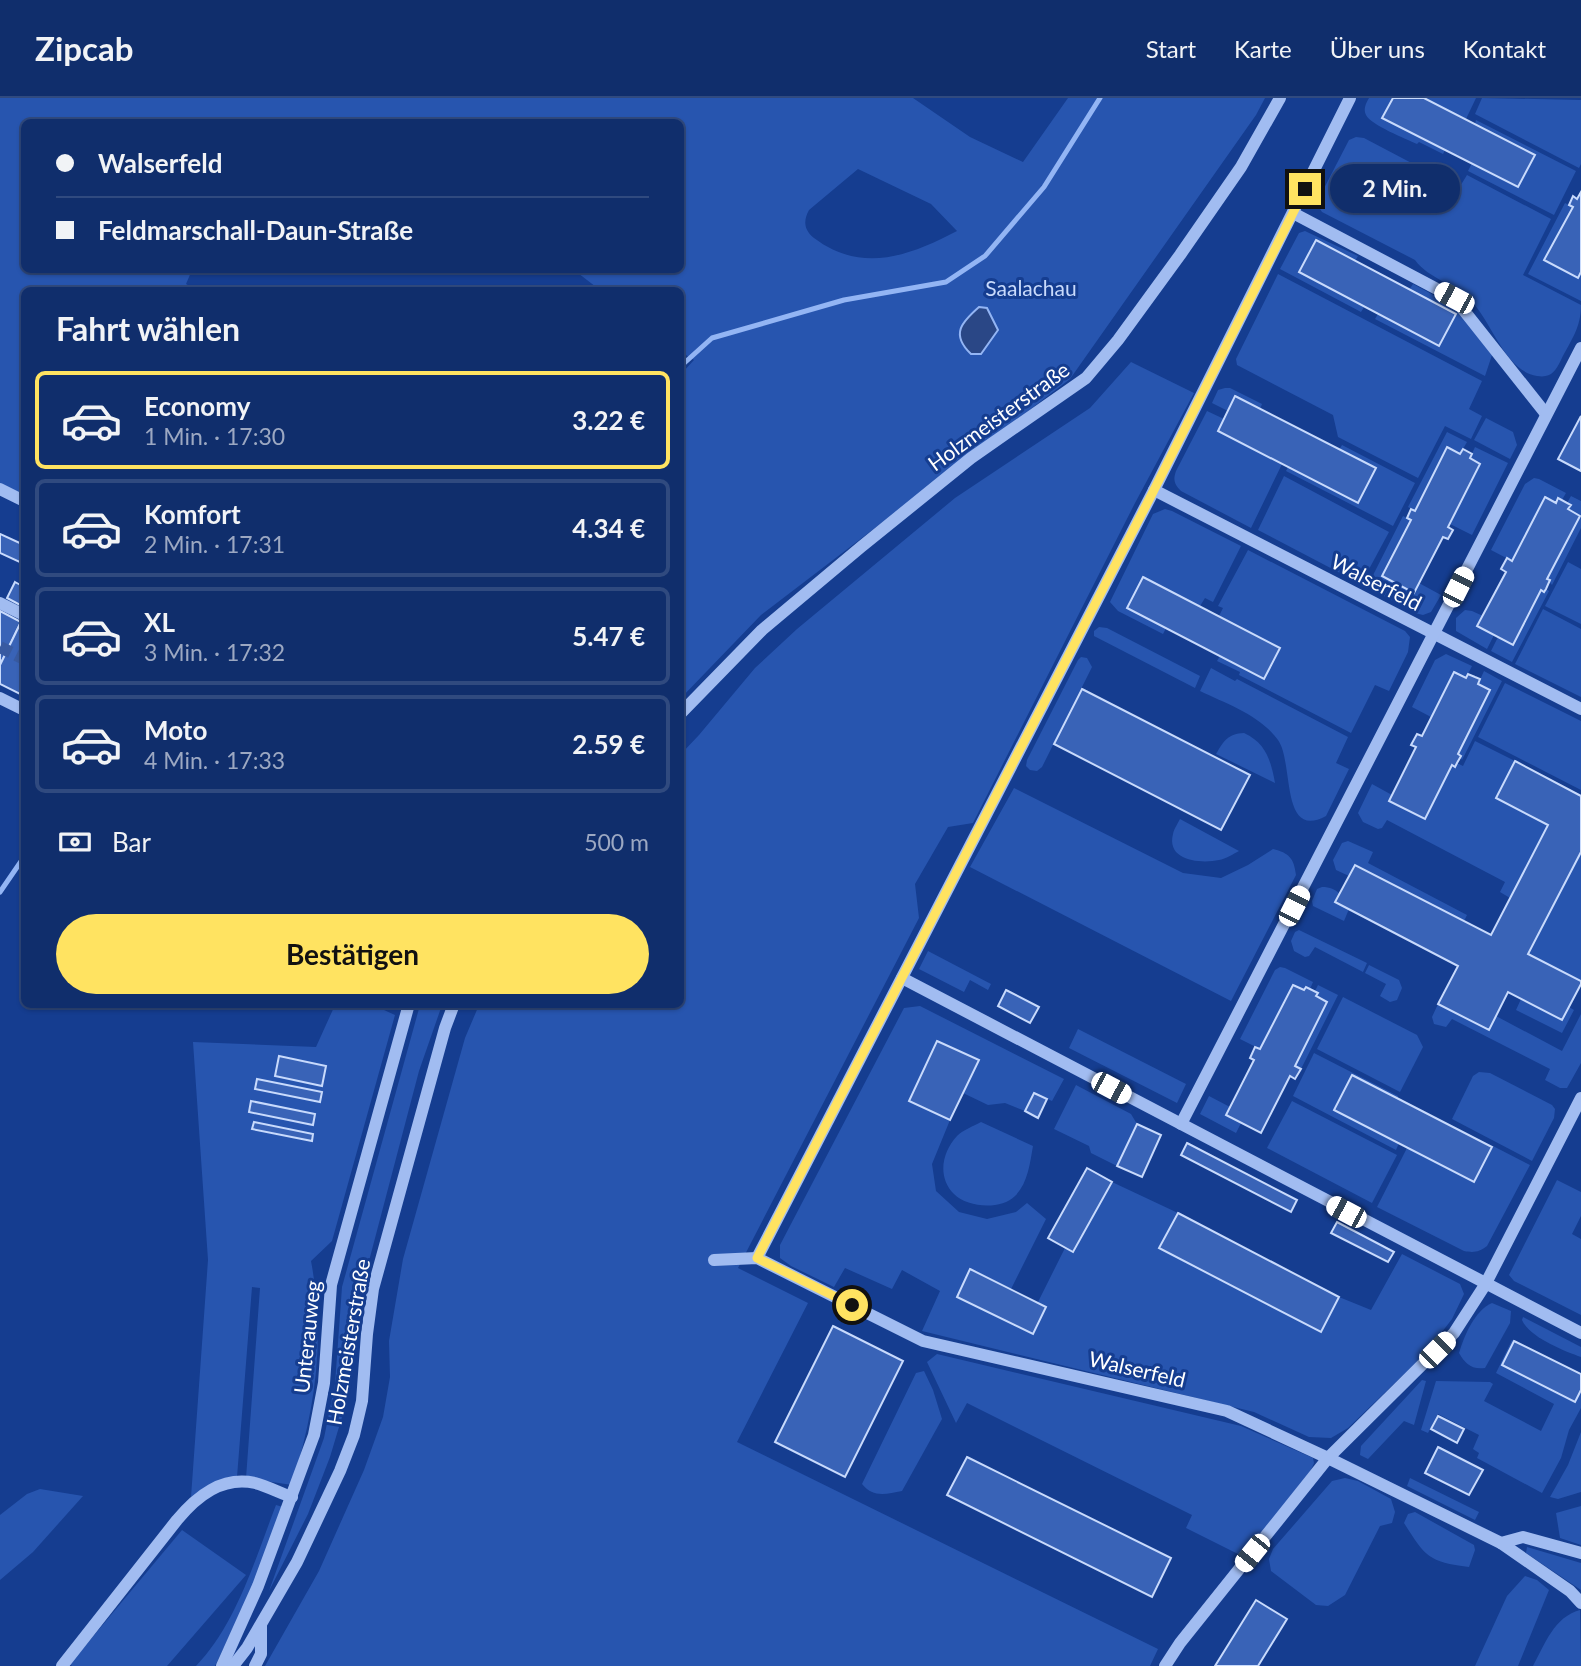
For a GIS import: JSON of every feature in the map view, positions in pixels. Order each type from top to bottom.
[{"type":"street","name":"Holzmeisterstraße","points":[[684,710],[762,630],[841,563],[971,458],[1086,378],[1118,340],[1188,244],[1241,167],[1280,98]]},
{"type":"street","points":[[757,1258],[1154,490],[1350,98]]},
{"type":"street","points":[[1293,213],[1454,298],[1546,414]]},
{"type":"street","points":[[1181,1125],[1581,348]]},
{"type":"street","points":[[0,489],[21,499]]},
{"type":"street","name":"Walserfeld","points":[[1154,490],[1581,709]]},
{"type":"street","points":[[0,603],[21,614]]},
{"type":"street","points":[[0,698],[21,708]]},
{"type":"street","points":[[902,978],[1581,1334]]},
{"type":"street","name":"Unterauweg","points":[[222,1666],[258,1587],[308,1455],[320,1411],[324,1382],[331,1285],[408,1008]]},
{"type":"street","name":"Holzmeisterstraße","points":[[233,1666],[298,1562],[354,1435],[362,1401],[373,1289],[452,1008]]},
{"type":"street","points":[[1165,1666],[1180,1643],[1328,1458],[1454,1333],[1485,1285],[1581,1098]]},
{"type":"street","name":"Walserfeld","points":[[715,1260],[757,1258],[923,1341],[1227,1411],[1501,1543],[1570,1591],[1581,1603]]},
{"type":"street","points":[[62,1666],[177,1520],[208,1490],[229,1482],[254,1483],[292,1497]]},
{"type":"street","points":[[1501,1543],[1523,1537],[1581,1553]]},
{"type":"street","points":[[255,1666],[261,1654],[261,1625]]},
{"type":"green space","name":"Saalachau","points":[[0,98],[913,98],[970,137],[1023,162],[1068,98],[1265,98],[1256,115],[1070,379],[761,615],[684,695],[684,371],[694,360],[684,354],[684,287],[596,287],[578,273],[684,273],[684,119],[21,119],[21,273],[191,273],[186,284],[192,287],[21,287],[21,494],[0,484]],"holes":[[[858,169],[931,204],[957,231],[903,254],[868,258],[850,256],[814,238],[808,232],[806,218],[809,210]]]},
{"type":"green space","points":[[1369,98],[1393,98],[1383,118],[1445,150],[1443,154],[1419,142],[1417,144],[1405,139],[1369,119],[1365,106]]},
{"type":"green space","points":[[1424,98],[1476,98],[1466,119]]},
{"type":"green space","points":[[1482,98],[1581,100],[1579,168],[1475,114]]},
{"type":"green space","points":[[1476,120],[1576,171],[1554,215],[1468,171],[1472,163],[1535,155],[1475,124]]},
{"type":"green space","points":[[1364,138],[1459,188],[1467,175],[1551,219],[1523,275],[1581,305],[1575,334],[1552,373],[1537,376],[1516,365],[1479,310],[1464,295],[1427,272],[1415,260],[1322,212],[1318,206],[1319,198],[1349,140]]},
{"type":"green space","points":[[1565,203],[1573,207],[1545,260],[1577,278],[1581,272],[1581,301],[1528,274]]},
{"type":"green space","points":[[1305,231],[1358,256],[1355,261],[1316,240],[1299,272],[1364,307],[1361,312],[1280,269],[1299,233]]},
{"type":"green space","points":[[1278,274],[1482,381],[1469,409],[1482,416],[1471,439],[1445,426],[1418,478],[1338,437],[1333,415],[1237,365],[1236,359]]},
{"type":"green space","points":[[1413,284],[1454,306],[1492,355],[1485,376],[1375,319],[1378,314],[1438,346],[1409,290]]},
{"type":"green space","points":[[1131,362],[1194,393],[1135,503],[973,823],[948,827],[915,884],[919,918],[738,1268],[808,1303],[737,1442],[1158,1649],[1150,1666],[265,1666],[319,1571],[364,1470],[383,1417],[390,1377],[389,1341],[403,1259],[465,1038],[478,1008],[684,1008],[684,751],[755,668],[797,629],[955,498],[1090,408]]},
{"type":"green space","points":[[1225,388],[1262,404],[1260,409],[1228,411],[1212,403],[1218,390]]},
{"type":"green space","points":[[1207,411],[1224,419],[1218,431],[1282,464],[1251,528],[1181,491],[1174,479]]},
{"type":"green space","points":[[1486,418],[1513,432],[1517,445],[1510,459],[1474,440]]},
{"type":"green space","points":[[1447,432],[1467,442],[1460,454],[1447,448],[1415,511],[1408,507]]},
{"type":"green space","points":[[1342,445],[1415,483],[1393,526],[1286,471],[1288,467],[1339,450]]},
{"type":"green space","points":[[1475,447],[1508,463],[1472,535],[1450,524],[1480,464],[1470,458]]},
{"type":"green space","points":[[1284,476],[1389,532],[1361,584],[1258,530]]},
{"type":"green space","points":[[1534,478],[1566,493],[1562,500],[1558,499],[1556,503],[1545,497],[1512,561],[1491,550],[1525,484]]},
{"type":"green space","points":[[1571,496],[1581,501],[1581,528],[1552,585],[1547,579],[1580,516],[1568,509],[1570,505],[1567,503]]},
{"type":"green space","points":[[1165,509],[1241,546],[1213,602],[1205,598],[1200,606],[1143,577],[1127,608],[1166,628],[1163,634],[1118,611],[1110,602],[1153,514]]},
{"type":"green space","points":[[1403,516],[1411,520],[1382,576],[1414,592],[1419,583],[1441,595],[1431,612],[1423,615],[1367,587]]},
{"type":"green space","points":[[1248,550],[1405,631],[1410,637],[1408,652],[1389,691],[1375,685],[1351,733],[1217,661],[1220,656],[1264,679],[1280,648],[1219,616],[1223,608],[1218,606]]},
{"type":"green space","points":[[1568,562],[1581,569],[1581,624],[1545,606]]},
{"type":"green space","points":[[1546,589],[1549,591],[1512,662],[1491,651],[1498,637],[1513,644],[1541,590],[1544,592]]},
{"type":"green space","points":[[1543,609],[1581,629],[1581,697],[1515,664]]},
{"type":"green space","points":[[1465,610],[1483,616],[1478,626],[1494,635],[1487,649],[1456,631],[1456,618]]},
{"type":"green space","points":[[1099,627],[1107,628],[1200,676],[1195,688],[1094,636],[1094,631]]},
{"type":"green space","points":[[1446,654],[1472,666],[1466,678],[1454,672],[1431,717],[1412,707],[1435,660]]},
{"type":"green space","points":[[1081,657],[1087,658],[1092,667],[1042,767],[1037,771],[1030,770],[1026,766],[1027,760]]},
{"type":"green space","points":[[1211,668],[1348,737],[1336,763],[1349,769],[1326,816],[1311,821],[1301,818],[1295,809],[1283,751],[1271,731],[1242,711],[1200,691]]},
{"type":"green space","points":[[1484,671],[1502,681],[1462,760],[1458,754],[1490,690],[1478,684]]},
{"type":"green space","points":[[1505,683],[1581,721],[1581,790],[1478,737]]},
{"type":"green space","points":[[1244,733],[1262,747],[1272,767],[1275,783],[1216,754],[1227,739]]},
{"type":"green space","points":[[1475,741],[1515,761],[1496,798],[1548,825],[1510,898],[1500,892],[1505,882],[1387,820],[1382,828],[1378,829],[1363,822],[1358,813],[1372,784],[1392,795],[1389,801],[1425,819],[1452,765],[1457,763],[1463,766]]},
{"type":"green space","points":[[1014,788],[1183,873],[1221,878],[1273,849],[1290,857],[1296,875],[1231,1001],[970,867]]},
{"type":"green space","points":[[1180,819],[1239,851],[1224,859],[1212,861],[1187,859],[1175,850],[1172,843]]},
{"type":"green space","points":[[1348,841],[1373,852],[1368,863],[1467,915],[1464,921],[1355,865],[1349,876],[1336,870],[1333,860],[1342,843]]},
{"type":"green space","points":[[1581,852],[1581,981],[1528,954]]},
{"type":"green space","points":[[1322,887],[1336,891],[1344,900],[1349,909],[1344,921],[1313,906],[1312,901],[1317,889]]},
{"type":"green space","points":[[1299,930],[1367,963],[1363,972],[1315,947],[1309,956],[1305,957],[1294,951],[1291,941]]},
{"type":"green space","points":[[928,951],[991,984],[988,990],[970,980],[964,992],[919,969]]},
{"type":"green space","points":[[1369,965],[1399,980],[1402,988],[1397,1000],[1390,1002],[1380,996],[1386,984],[1365,973]]},
{"type":"green space","points":[[1280,967],[1313,982],[1310,989],[1306,987],[1304,990],[1293,985],[1260,1049],[1240,1039],[1275,970]]},
{"type":"green space","points":[[1318,985],[1338,995],[1301,1069],[1295,1066],[1327,1002],[1316,996]]},
{"type":"green space","points":[[1343,997],[1417,1035],[1423,1047],[1400,1092],[1317,1049]]},
{"type":"green space","points":[[1521,999],[1562,1020],[1569,1007],[1574,1010],[1562,1033],[1516,1010]]},
{"type":"green space","points":[[1438,1004],[1496,1016],[1562,1051],[1581,1014],[1581,1063],[1567,1088],[1560,1088],[1545,1080],[1550,1069],[1452,1019],[1446,1027],[1434,1024],[1432,1017]]},
{"type":"green space","points":[[920,1006],[1064,1079],[1052,1101],[1034,1093],[1025,1111],[1005,1103],[988,1105],[963,1093],[978,1060],[937,1041],[909,1101],[950,1120],[932,1164],[936,1191],[959,1212],[987,1219],[1016,1212],[1027,1203],[1046,1219],[1011,1289],[971,1269],[957,1297],[1033,1334],[1046,1307],[1038,1302],[1065,1248],[1074,1251],[1112,1182],[1178,1213],[1160,1249],[1321,1331],[1339,1297],[1371,1310],[1402,1254],[1460,1284],[1464,1294],[1452,1319],[1425,1354],[1348,1428],[1331,1438],[1309,1437],[1254,1412],[922,1331],[940,1291],[902,1270],[892,1289],[845,1268],[834,1287],[791,1266],[780,1258],[780,1245],[904,1008]]},
{"type":"green space","points":[[334,1008],[380,1008],[395,1015],[332,1241],[311,1261],[318,1319],[318,1347],[312,1402],[300,1457],[292,1485],[246,1478],[260,1288],[252,1287],[237,1477],[191,1497],[208,1260],[193,1042],[316,1047]]},
{"type":"green space","points":[[419,1008],[441,1008],[419,1071],[364,1280],[348,1397],[330,1457],[308,1514],[269,1591],[324,1438],[335,1384],[342,1287]]},
{"type":"green space","points":[[1078,1029],[1186,1084],[1177,1103],[1069,1048]]},
{"type":"green space","points":[[1314,1053],[1398,1096],[1399,1143],[1396,1150],[1293,1096]]},
{"type":"green space","points":[[1479,1072],[1490,1073],[1555,1109],[1554,1118],[1532,1161],[1452,1119],[1473,1076]]},
{"type":"green space","points":[[1076,1085],[1131,1114],[1137,1124],[1117,1166],[1091,1153],[1089,1146],[1054,1129]]},
{"type":"green space","points":[[1209,1096],[1230,1107],[1226,1115],[1241,1123],[1236,1133],[1200,1114]]},
{"type":"green space","points":[[1292,1101],[1397,1155],[1372,1203],[1267,1148]]},
{"type":"green space","points":[[981,1122],[1033,1146],[1023,1185],[1015,1196],[1002,1204],[984,1206],[967,1202],[954,1194],[945,1180],[945,1157],[952,1142],[962,1132]]},
{"type":"green space","points":[[1493,1146],[1530,1165],[1487,1246],[1481,1250],[1464,1251],[1377,1207],[1407,1148],[1474,1182]]},
{"type":"green space","points":[[1557,1180],[1581,1192],[1581,1216],[1572,1234],[1581,1239],[1581,1315],[1514,1281],[1509,1275]]},
{"type":"green space","points":[[1492,1303],[1511,1311],[1510,1323],[1485,1368],[1472,1367],[1459,1353],[1475,1317]]},
{"type":"green space","points":[[1523,1317],[1581,1347],[1581,1357],[1539,1338],[1526,1326]]},
{"type":"green space","points":[[1512,1340],[1514,1341],[1502,1365],[1575,1402],[1581,1390],[1581,1408],[1569,1430],[1561,1458],[1542,1493],[1477,1458],[1479,1453],[1473,1449],[1479,1435],[1438,1414],[1428,1433],[1421,1430],[1436,1381],[1490,1382],[1493,1384],[1484,1401],[1541,1431],[1554,1404],[1496,1373]]},
{"type":"green space","points":[[937,1354],[1241,1426],[1313,1458],[1314,1463],[1247,1552],[1238,1554],[1186,1528],[1192,1515],[967,1403],[956,1423],[927,1362]]},
{"type":"green space","points":[[924,1371],[942,1419],[902,1491],[880,1494],[871,1491],[862,1484],[916,1373]]},
{"type":"green space","points":[[1422,1380],[1426,1381],[1414,1425],[1404,1421],[1368,1459],[1360,1455],[1361,1446]]},
{"type":"green space","points":[[1581,1432],[1581,1492],[1558,1499],[1550,1497],[1568,1465]]},
{"type":"green space","points":[[1345,1478],[1358,1481],[1391,1499],[1395,1512],[1392,1523],[1380,1526],[1345,1595],[1328,1606],[1316,1605],[1271,1571],[1269,1559],[1273,1549],[1332,1481]]},
{"type":"green space","points":[[1410,1478],[1479,1512],[1475,1520],[1407,1486]]},
{"type":"green space","points":[[40,1489],[83,1496],[33,1552],[0,1580],[0,1515],[27,1494]]},
{"type":"green space","points":[[276,1505],[283,1507],[254,1584],[217,1662],[215,1666],[196,1666],[223,1631],[234,1611]]},
{"type":"green space","points":[[1581,1506],[1581,1545],[1560,1538],[1556,1513]]},
{"type":"green space","points":[[1415,1512],[1474,1545],[1469,1567],[1444,1563],[1423,1550],[1404,1523],[1408,1514]]},
{"type":"green space","points":[[182,1530],[246,1575],[167,1666],[72,1666],[70,1664]]},
{"type":"green space","points":[[1527,1547],[1581,1563],[1581,1590],[1526,1553]]},
{"type":"green space","points":[[1525,1576],[1537,1580],[1549,1590],[1518,1666],[1475,1666],[1507,1596]]},
{"type":"green space","points":[[1580,1610],[1581,1666],[1533,1666],[1557,1625]]},
{"type":"shaded area","points":[[979,307],[987,308],[998,330],[981,354],[971,354],[960,334],[963,323]]},
{"type":"building","points":[[1393,98],[1424,98],[1535,155],[1518,187],[1382,118]]},
{"type":"building","points":[[1581,192],[1581,272],[1578,278],[1544,260],[1573,207],[1569,205],[1573,196],[1577,199]]},
{"type":"building","points":[[1316,240],[1456,314],[1439,346],[1299,272]]},
{"type":"building","points":[[1235,396],[1376,468],[1358,503],[1218,431]]},
{"type":"building","points":[[1581,416],[1581,471],[1558,459]]},
{"type":"building","points":[[1447,447],[1460,454],[1463,449],[1472,454],[1470,458],[1480,464],[1448,527],[1453,530],[1448,539],[1443,537],[1414,593],[1382,576],[1411,520],[1407,518],[1411,509],[1415,511]]},
{"type":"building","points":[[1545,497],[1556,503],[1558,498],[1571,505],[1568,509],[1580,516],[1547,579],[1550,580],[1546,589],[1544,592],[1541,590],[1513,645],[1477,626],[1506,572],[1501,569],[1507,558],[1512,561]]},
{"type":"building","points":[[0,534],[21,544],[21,563],[0,553]]},
{"type":"building","points":[[1143,577],[1280,648],[1264,679],[1127,608]]},
{"type":"building","points":[[15,582],[21,585],[21,605],[7,598]]},
{"type":"building","points":[[0,611],[21,622],[0,665]]},
{"type":"building","points":[[21,622],[21,694],[0,684],[0,665]]},
{"type":"building","points":[[1454,672],[1466,678],[1468,674],[1480,679],[1478,684],[1490,690],[1458,754],[1461,756],[1455,767],[1452,765],[1425,819],[1389,801],[1416,747],[1411,745],[1417,734],[1422,736]]},
{"type":"building","points":[[1082,689],[1250,775],[1221,830],[1054,744]]},
{"type":"building","points":[[1515,761],[1581,796],[1581,852],[1528,954],[1581,981],[1581,984],[1562,1020],[1508,992],[1489,1030],[1438,1004],[1458,966],[1335,902],[1355,865],[1491,935],[1548,825],[1496,798]]},
{"type":"building","points":[[1293,985],[1318,993],[1316,996],[1327,1002],[1295,1066],[1301,1069],[1295,1079],[1290,1076],[1261,1133],[1226,1115],[1254,1060],[1250,1058],[1255,1047],[1260,1049]]},
{"type":"building","points":[[1006,990],[1039,1007],[1030,1023],[998,1006]]},
{"type":"building","points":[[937,1041],[979,1060],[950,1120],[909,1101]]},
{"type":"building","points":[[279,1056],[326,1066],[322,1086],[275,1076]]},
{"type":"building","points":[[1352,1075],[1492,1147],[1474,1182],[1334,1110]]},
{"type":"building","points":[[257,1079],[322,1092],[320,1102],[255,1089]]},
{"type":"building","points":[[1034,1093],[1047,1099],[1038,1118],[1025,1111]]},
{"type":"building","points":[[251,1101],[315,1114],[313,1125],[249,1112]]},
{"type":"building","points":[[254,1122],[313,1134],[312,1141],[252,1129]]},
{"type":"building","points":[[1137,1124],[1161,1135],[1142,1177],[1117,1166]]},
{"type":"building","points":[[1187,1143],[1297,1200],[1291,1212],[1181,1155]]},
{"type":"building","points":[[1087,1168],[1112,1182],[1073,1252],[1048,1238]]},
{"type":"building","points":[[1178,1213],[1339,1297],[1321,1332],[1159,1248]]},
{"type":"building","points":[[1337,1222],[1394,1252],[1388,1262],[1331,1233]]},
{"type":"building","points":[[970,1269],[1046,1307],[1033,1334],[957,1297]]},
{"type":"building","points":[[833,1326],[903,1361],[845,1477],[775,1442]]},
{"type":"building","points":[[1514,1341],[1581,1374],[1581,1390],[1575,1402],[1502,1365]]},
{"type":"building","points":[[1438,1416],[1464,1429],[1457,1443],[1431,1429]]},
{"type":"building","points":[[1438,1447],[1483,1470],[1469,1495],[1425,1473]]},
{"type":"building","points":[[967,1457],[1171,1558],[1152,1597],[947,1495]]},
{"type":"building","points":[[1256,1600],[1287,1619],[1258,1666],[1215,1666]]},
{"type":"waterway","points":[[684,363],[712,338],[844,300],[946,282],[985,256],[1044,187],[1100,98]]},
{"type":"waterway","points":[[0,892],[21,861]]},
{"type":"tunnel","points":[[0,647],[21,658]]},
{"type":"route","points":[[852,1305],[757,1258],[1154,490],[1305,189]]}]
